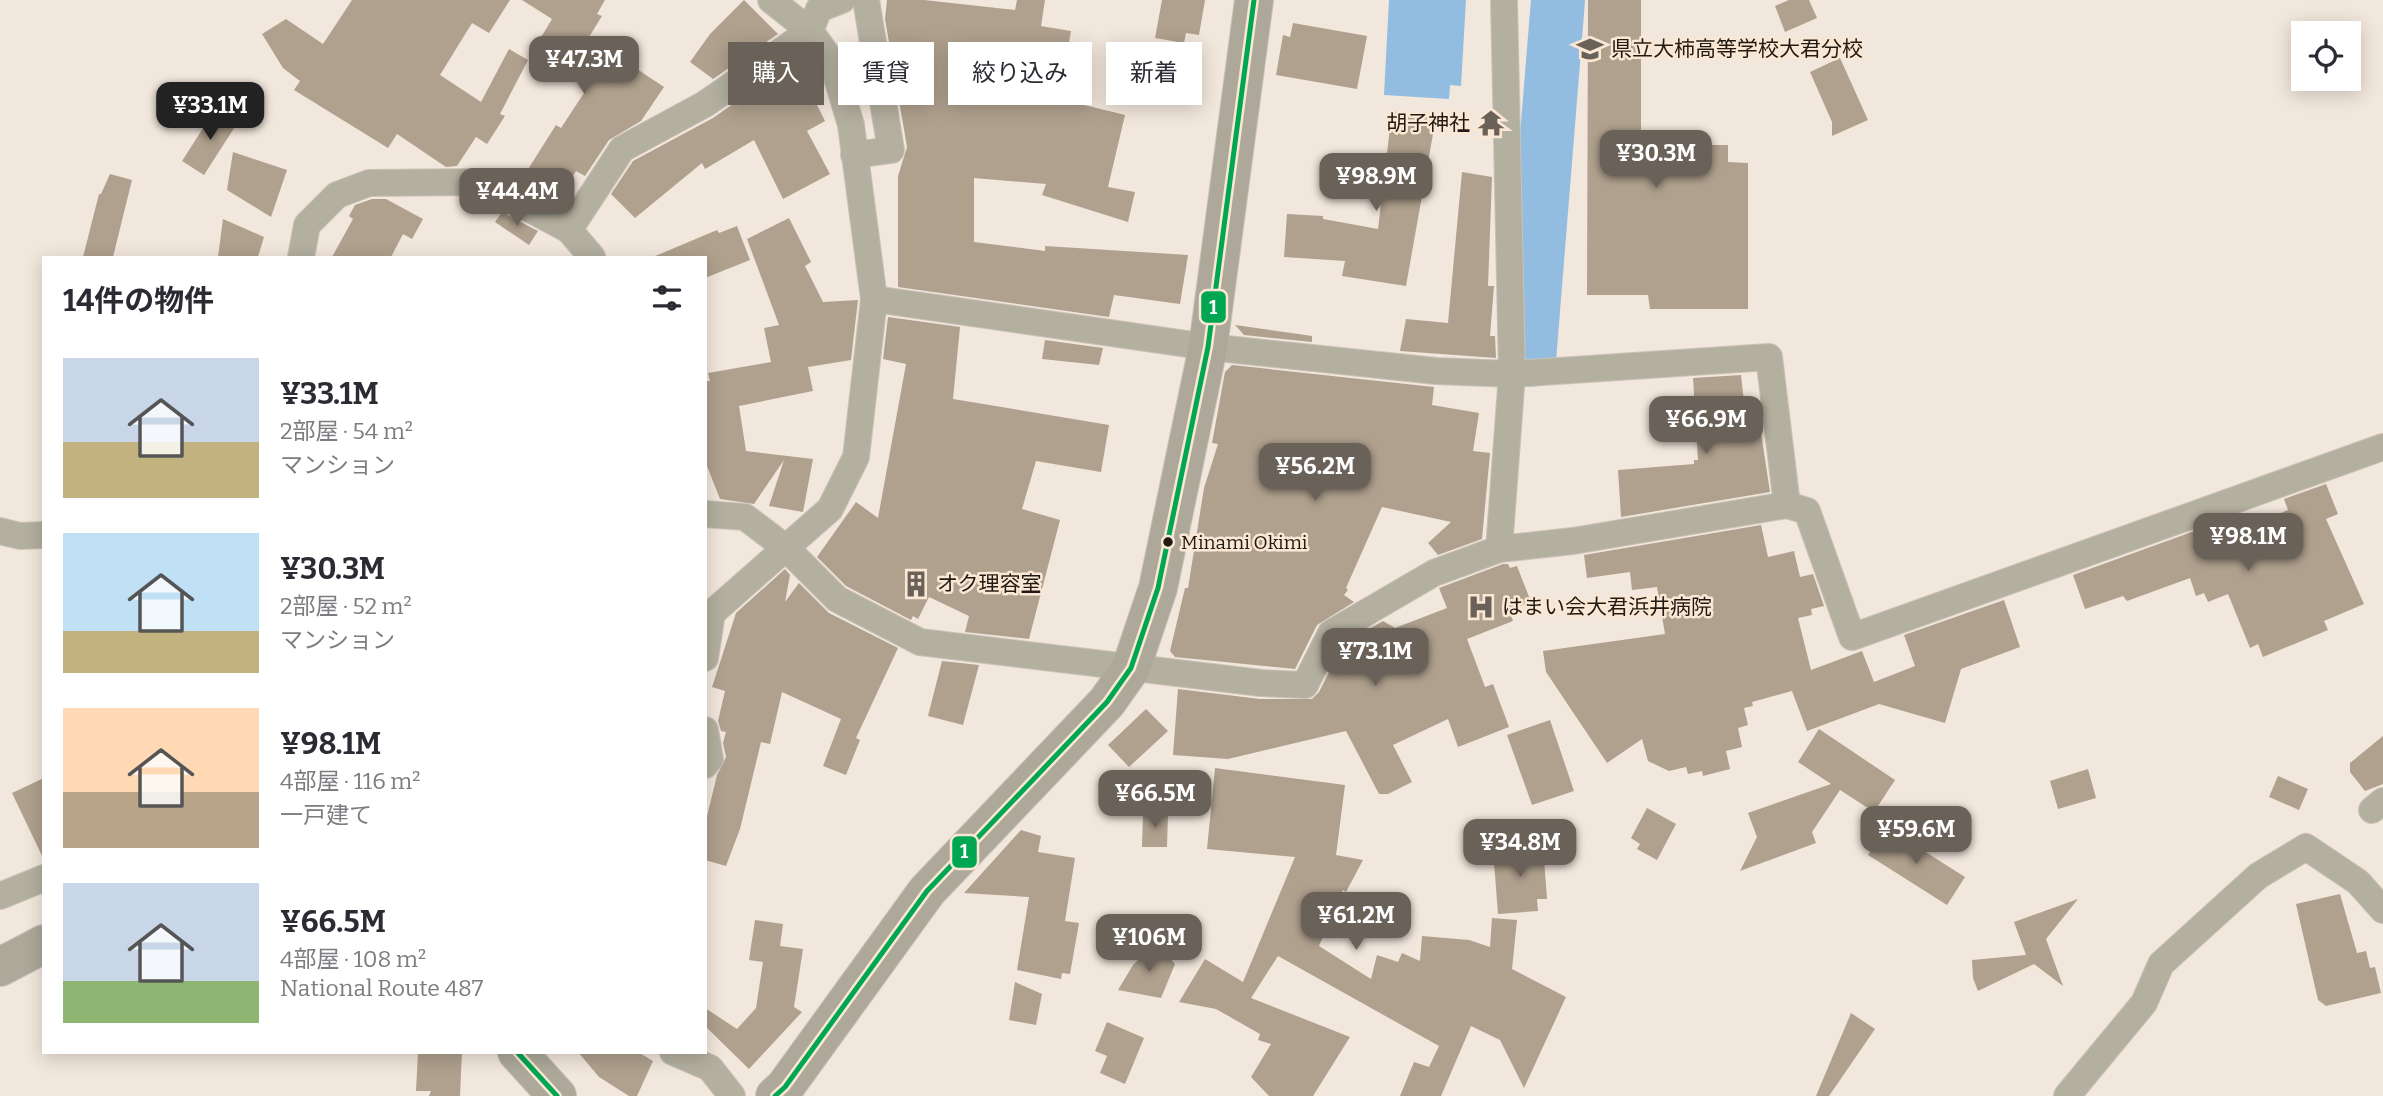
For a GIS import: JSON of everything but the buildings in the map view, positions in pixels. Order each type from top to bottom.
[{"type":"highway","points":[[775,1096],[785,1087],[927,891],[1107,702],[1131,668],[1158,588],[1208,346],[1254,0]]},
{"type":"highway","points":[[0,967],[42,945]]},
{"type":"highway","points":[[519,1054],[557,1096]]},
{"type":"street","points":[[707,644],[712,613],[830,509],[856,457],[874,299],[851,125],[831,60],[810,31],[771,0]]},
{"type":"street","points":[[569,230],[622,149],[705,104],[810,31],[819,9],[842,0]]},
{"type":"street","points":[[854,155],[891,150],[866,0]]},
{"type":"street","points":[[1499,549],[1512,374],[1504,0]]},
{"type":"street","points":[[301,256],[307,225],[337,195],[369,183],[479,182],[569,230],[591,256]]},
{"type":"street","points":[[874,299],[1208,346],[1436,371],[1512,374],[1769,357],[1787,505]]},
{"type":"street","points":[[707,507],[745,517],[786,548],[837,599],[920,642],[1261,683],[1305,685],[1331,633],[1434,573],[1499,549],[1573,541],[1787,505],[1807,511],[1852,637],[2383,447]]},
{"type":"street","points":[[0,531],[20,536],[42,534]]},
{"type":"street","points":[[707,742],[710,760],[707,763]]},
{"type":"street","points":[[2067,1096],[2144,1003],[2161,964],[2258,876],[2306,847],[2358,882],[2383,910]]},
{"type":"street","points":[[0,895],[42,879]]},
{"type":"street","points":[[678,1054],[710,1068],[732,1096]]},
{"type":"water","points":[[1389,0],[1466,0],[1461,86],[1450,85],[1449,99],[1384,95]]},
{"type":"waterway","points":[[1529,360],[1558,0]]},
{"type":"transit line","name":"1","points":[[775,1096],[785,1087],[927,891],[1107,702],[1131,668],[1158,588],[1208,347],[1254,0]]},
{"type":"transit line","name":"1","points":[[519,1054],[557,1096]]},
{"type":"place","name":"県立大柿高等学校大君分校","points":[[1590,49]]},
{"type":"place","name":"胡子神社","points":[[1491,123]]},
{"type":"place","name":"Minami Okimi","points":[[1168,542]]},
{"type":"place","name":"オク理容室","points":[[916,584]]},
{"type":"place","name":"はまい会大君浜井病院","points":[[1481,607]]}]
